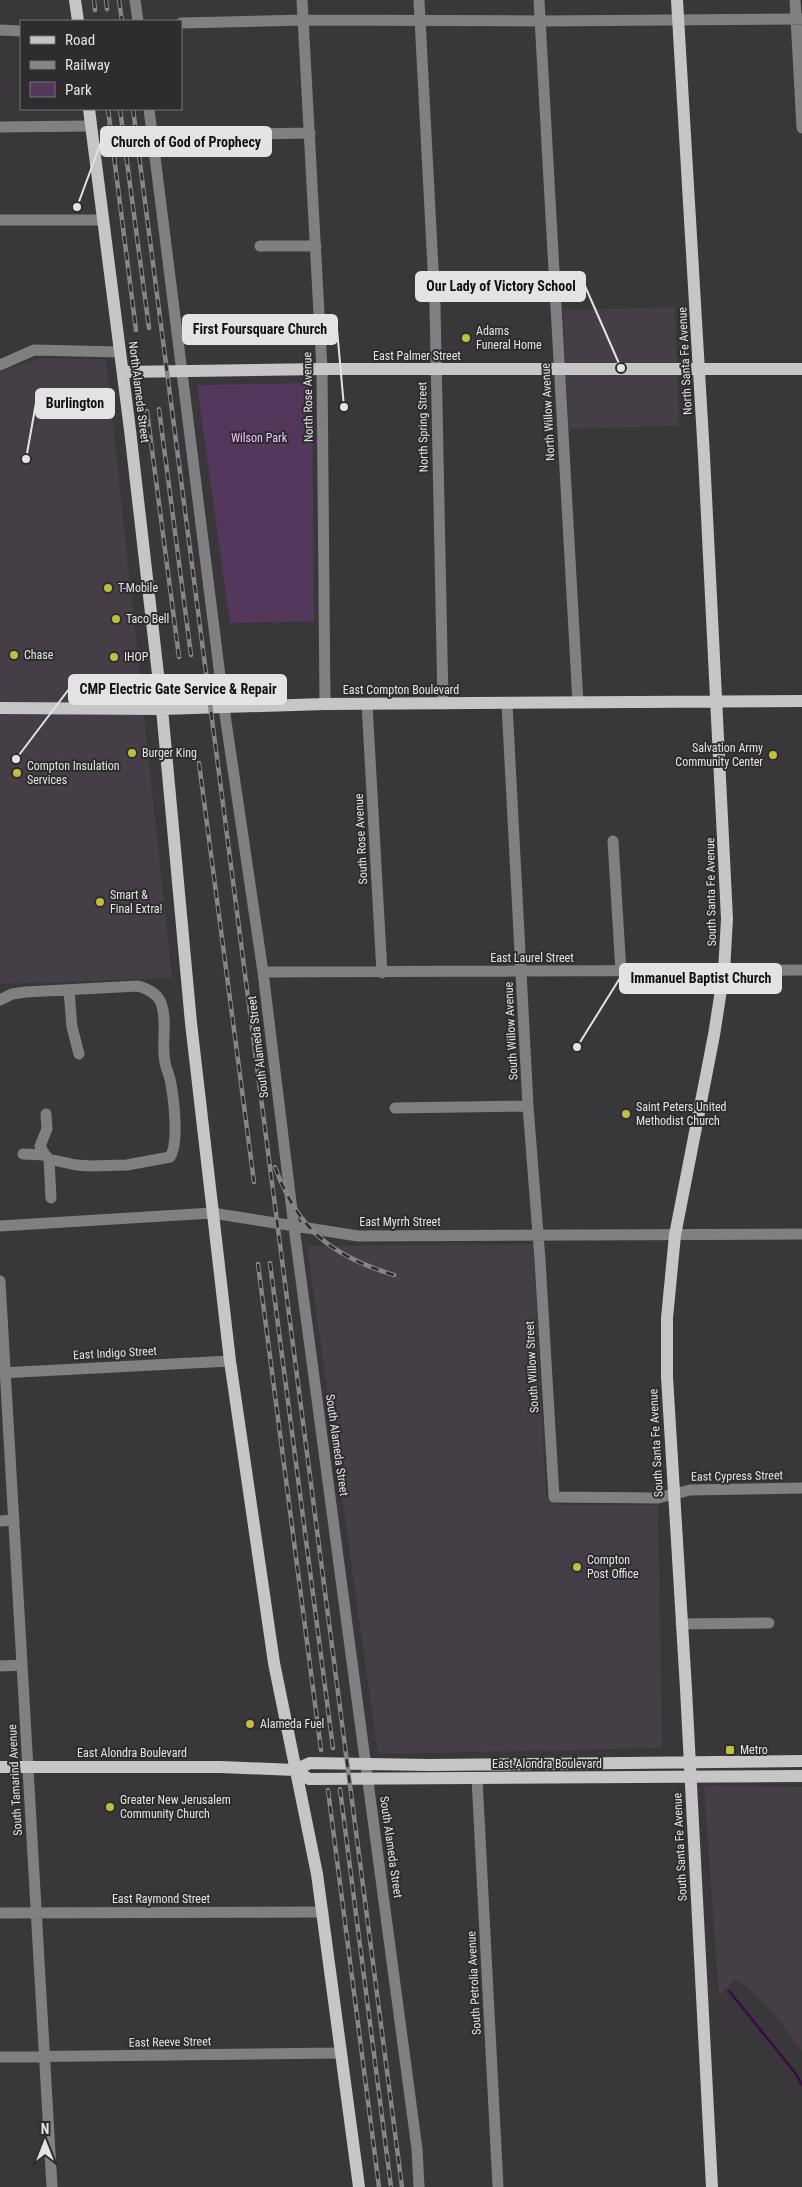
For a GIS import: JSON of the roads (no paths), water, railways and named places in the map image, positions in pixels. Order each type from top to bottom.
[{"type":"main road","points":[[75,0],[78,20]]},
{"type":"main road","name":"North Santa Fe Avenue","points":[[677,0],[717,702]]},
{"type":"main road","name":"North Alameda Street","points":[[89,110],[162,709]]},
{"type":"main road","name":"East Palmer Street","points":[[122,372],[322,369],[802,369]]},
{"type":"main road","name":"East Compton Boulevard","points":[[0,708],[162,709],[325,704],[802,701]]},
{"type":"main road","name":"South Santa Fe Avenue","points":[[712,2187],[673,1494],[667,1377],[667,1318],[676,1235],[714,1035],[724,971],[727,919],[717,702]]},
{"type":"main road","points":[[162,709],[191,1023],[230,1361],[274,1663],[317,1874],[359,2187]]},
{"type":"main road","name":"East Alondra Boulevard","points":[[0,1767],[221,1767],[295,1770],[310,1763],[366,1765],[802,1761]]},
{"type":"main road","name":"East Alondra Boulevard","points":[[295,1770],[309,1779],[802,1776]]},
{"type":"street","points":[[135,0],[138,20]]},
{"type":"street","name":"North Rose Avenue","points":[[302,0],[322,369],[325,704]]},
{"type":"street","name":"North Spring Street","points":[[419,0],[435,306],[443,704]]},
{"type":"street","name":"North Willow Avenue","points":[[539,0],[578,703]]},
{"type":"street","points":[[795,0],[799,18],[802,128]]},
{"type":"street","points":[[182,23],[304,20],[541,21],[799,18]]},
{"type":"street","points":[[0,30],[20,30]]},
{"type":"street","points":[[149,110],[224,708]]},
{"type":"street","points":[[0,127],[91,126]]},
{"type":"street","points":[[252,134],[310,133]]},
{"type":"street","points":[[0,220],[103,220]]},
{"type":"street","points":[[260,246],[316,246]]},
{"type":"street","points":[[0,365],[34,350],[120,352]]},
{"type":"street","name":"South Rose Avenue","points":[[367,704],[382,973]]},
{"type":"street","name":"South Willow Avenue","points":[[507,704],[528,1106],[538,1236]]},
{"type":"street","name":"South Alameda Street","points":[[224,708],[263,972],[294,1227],[417,2149],[419,2187]]},
{"type":"street","points":[[613,841],[621,972]]},
{"type":"street","name":"East Laurel Street","points":[[263,972],[802,970]]},
{"type":"street","points":[[0,1000],[12,994],[26,992],[138,986],[147,988],[156,994],[161,1003],[164,1018],[164,1061],[171,1084],[173,1102],[174,1146],[170,1157],[126,1165],[76,1165],[47,1157],[23,1154]]},
{"type":"street","points":[[68,990],[72,1027],[79,1054]]},
{"type":"street","points":[[395,1108],[528,1106]]},
{"type":"street","points":[[46,1114],[47,1129],[40,1146],[47,1157],[51,1198]]},
{"type":"street","name":"East Myrrh Street","points":[[0,1226],[212,1214],[358,1236],[802,1234]]},
{"type":"street","name":"South Willow Street","points":[[538,1236],[554,1497]]},
{"type":"street","name":"South Tamarind Avenue","points":[[0,1281],[3,1373],[14,1520],[52,2187]]},
{"type":"street","name":"East Indigo Street","points":[[3,1373],[230,1361]]},
{"type":"street","name":"East Cypress Street","points":[[554,1497],[658,1498],[690,1490],[802,1488]]},
{"type":"street","points":[[0,1521],[14,1520]]},
{"type":"street","points":[[681,1624],[769,1623]]},
{"type":"street","points":[[0,1666],[22,1665]]},
{"type":"street","name":"South Petrolia Avenue","points":[[477,1778],[498,2187]]},
{"type":"street","name":"East Raymond Street","points":[[0,1913],[322,1912]]},
{"type":"street","name":"East Reeve Street","points":[[0,2057],[341,2054]]},
{"type":"waterway","points":[[729,1991],[796,2074],[802,2085]]},
{"type":"railway","points":[[94,0],[95,10]]},
{"type":"railway","points":[[106,0],[107,9]]},
{"type":"railway","points":[[119,0],[122,20]]},
{"type":"railway","points":[[108,110],[136,330]]},
{"type":"railway","points":[[120,110],[149,328]]},
{"type":"railway","points":[[133,110],[402,2187]]},
{"type":"railway","points":[[159,409],[191,655]]},
{"type":"railway","points":[[147,411],[179,657]]},
{"type":"railway","points":[[199,763],[254,1182]]},
{"type":"railway","points":[[275,1167],[284,1189],[295,1208],[306,1224],[320,1238],[352,1259],[394,1275]]},
{"type":"railway","points":[[270,1263],[333,1748]]},
{"type":"railway","points":[[258,1264],[321,1750]]},
{"type":"railway","points":[[340,1789],[391,2187]]},
{"type":"railway","points":[[328,1790],[379,2187]]},
{"type":"place","name":"Church of God of Prophecy","points":[[77,207]]},
{"type":"place","name":"Adams Funeral Home","points":[[466,338]]},
{"type":"place","name":"Our Lady of Victory School","points":[[621,368]]},
{"type":"place","name":"First Foursquare Church","points":[[344,407]]},
{"type":"place","name":"Burlington","points":[[26,459]]},
{"type":"place","name":"T-Mobile","points":[[108,588]]},
{"type":"place","name":"Taco Bell","points":[[116,619]]},
{"type":"place","name":"Chase","points":[[14,655]]},
{"type":"place","name":"IHOP","points":[[114,657]]},
{"type":"place","name":"Burger King","points":[[132,753]]},
{"type":"place","name":"Salvation Army Community Center","points":[[773,755]]},
{"type":"place","name":"CMP Electric Gate Service & Repair","points":[[16,759]]},
{"type":"place","name":"Compton Insulation Services","points":[[17,773]]},
{"type":"place","name":"Smart & Final Extra!","points":[[100,902]]},
{"type":"place","name":"Immanuel Baptist Church","points":[[577,1047]]},
{"type":"place","name":"Saint Peters United Methodist Church","points":[[626,1114]]},
{"type":"place","name":"Compton Post Office","points":[[577,1567]]},
{"type":"place","name":"Alameda Fuel","points":[[250,1724]]},
{"type":"place","name":"Metro","points":[[730,1750]]},
{"type":"place","name":"Greater New Jerusalem Community Church","points":[[110,1807]]},
{"type":"park label","name":"Wilson Park","points":[[259,438]]}]
